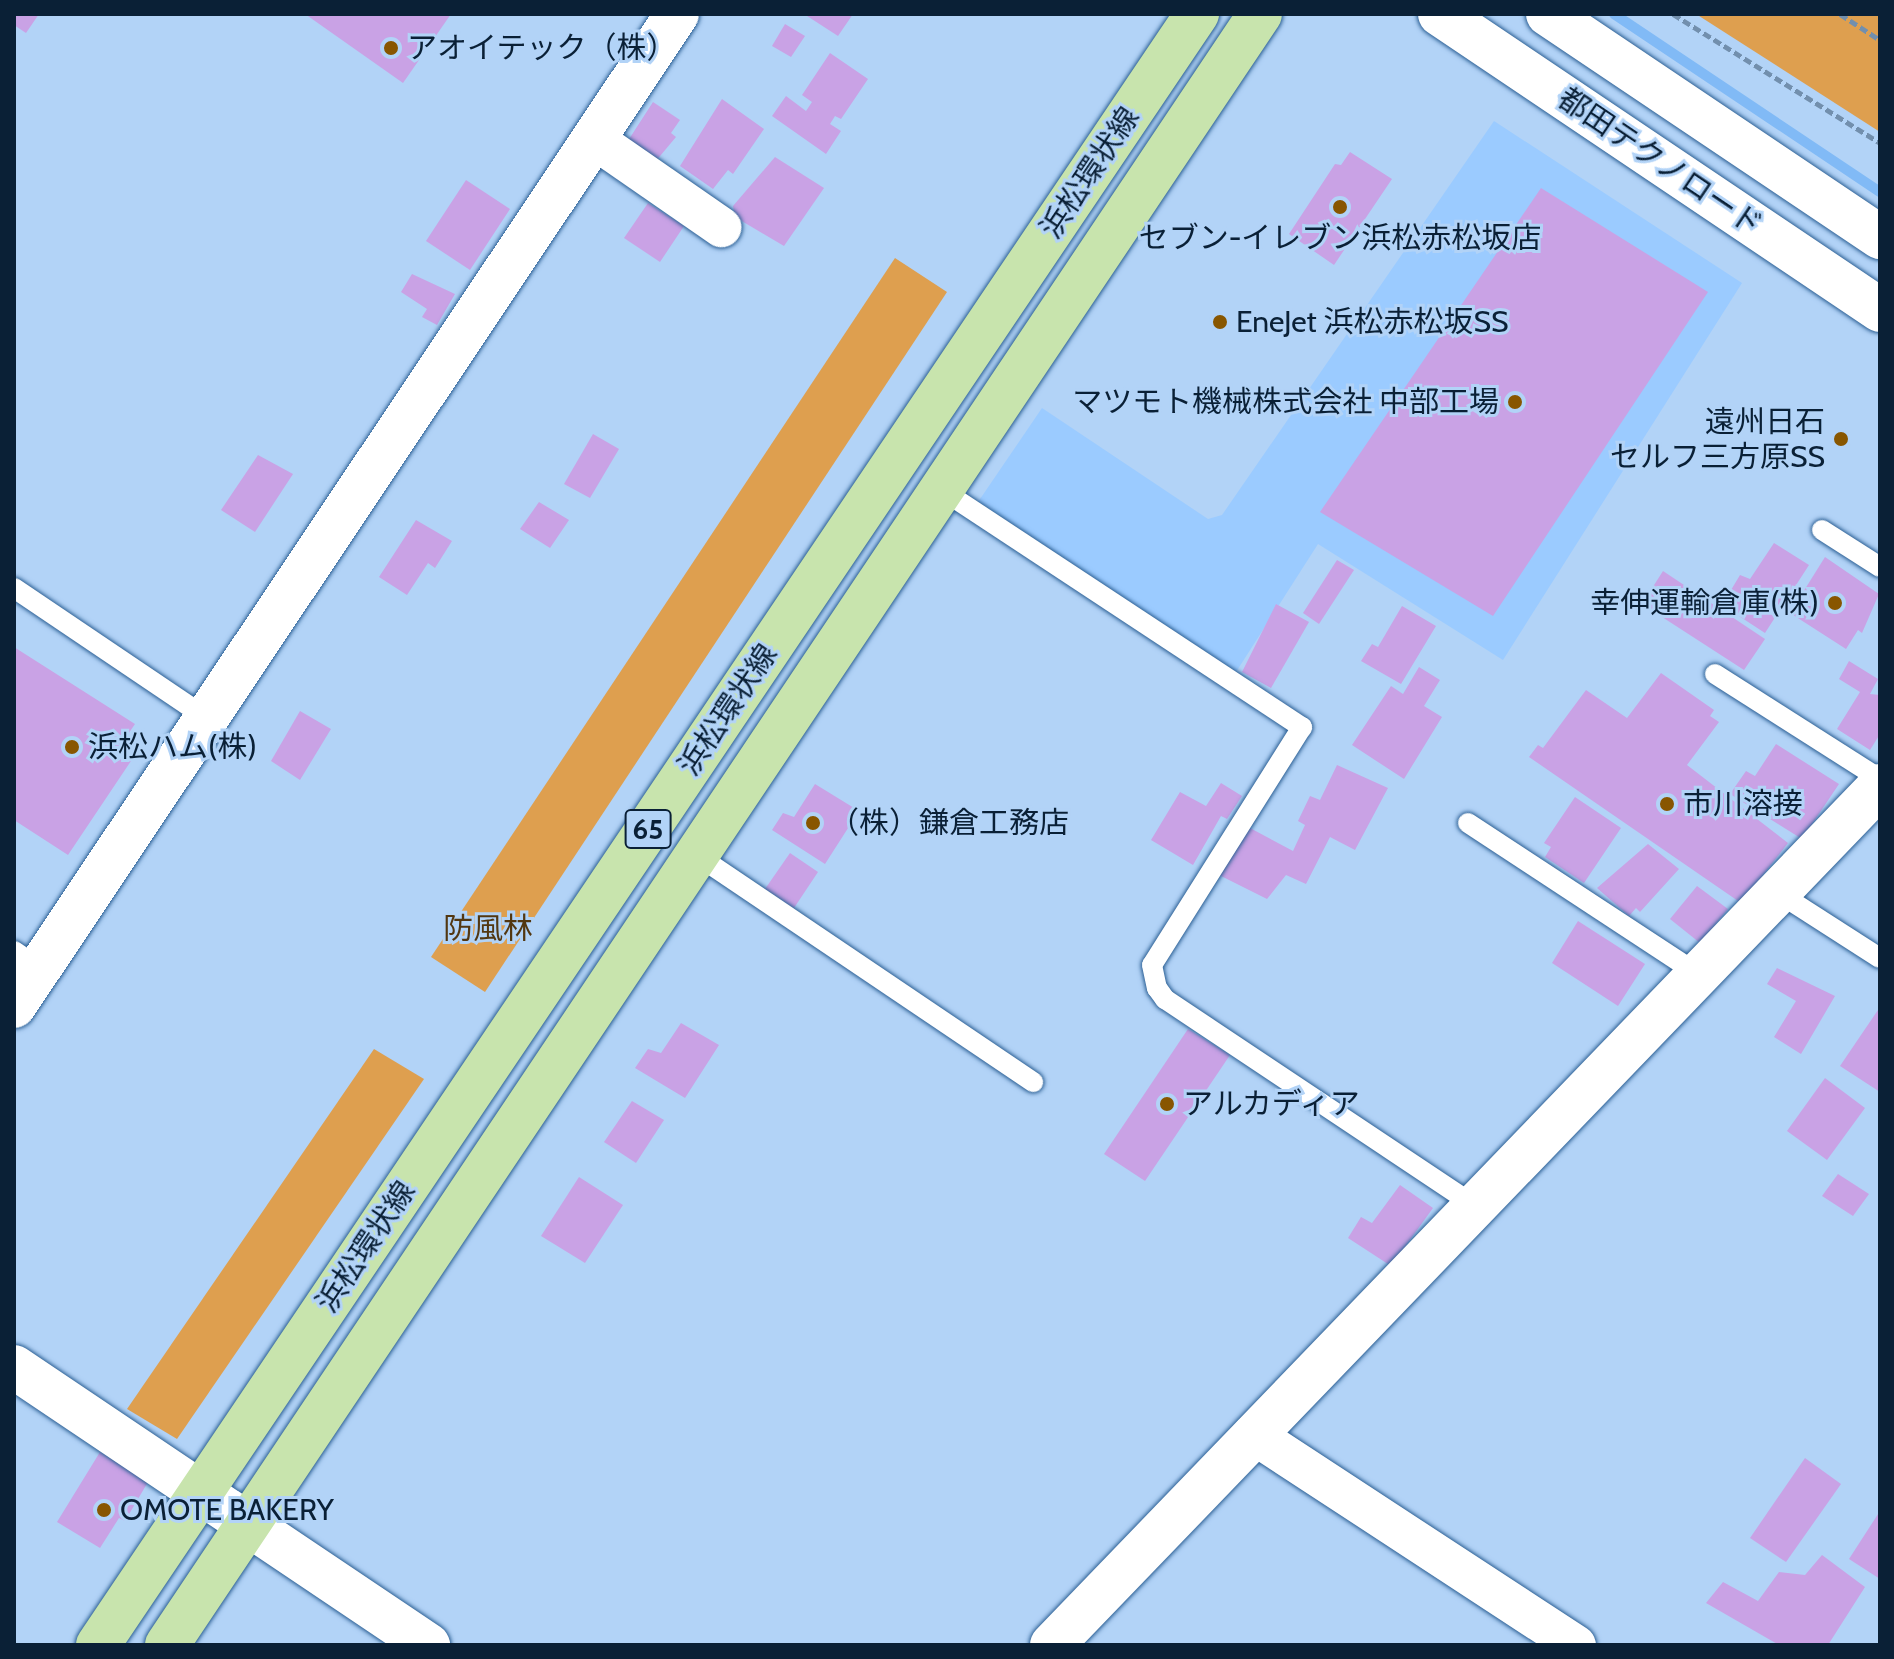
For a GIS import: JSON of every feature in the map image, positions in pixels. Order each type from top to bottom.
[{"type":"main road","name":"浜松環状線","points":[[98,1645],[1197,14]]},
{"type":"main road","name":"浜松環状線","points":[[167,1645],[939,488],[1260,14]]},
{"type":"street","points":[[14,1006],[27,960],[207,718],[677,14]]},
{"type":"street","name":"都田テクノロード","points":[[1440,14],[1880,310]]},
{"type":"street","name":"都田テクノロード","points":[[1548,14],[1880,237]]},
{"type":"street","points":[[594,139],[721,227]]},
{"type":"street","points":[[1052,1645],[1880,786]]},
{"type":"street","points":[[14,1367],[428,1645]]},
{"type":"street","points":[[1253,1434],[1576,1645]]},
{"type":"lane","points":[[939,488],[1302,727],[1152,965],[1157,988],[1165,999],[1475,1206]]},
{"type":"lane","points":[[1822,530],[1880,567]]},
{"type":"lane","points":[[14,588],[207,718]]},
{"type":"lane","points":[[1715,674],[1880,779]]},
{"type":"lane","points":[[1468,823],[1698,974]]},
{"type":"lane","points":[[695,854],[1033,1082]]},
{"type":"lane","points":[[1777,892],[1880,958]]},
{"type":"path","points":[[1673,14],[1880,143]]},
{"type":"path","points":[[1840,14],[1880,40]]},
{"type":"shaded area","points":[[1494,121],[1742,283],[1503,660],[1318,544],[1236,672],[978,502],[1042,408],[1208,519],[1222,515]]},
{"type":"green space","points":[[1696,14],[1880,14],[1880,132]]},
{"type":"green space","name":"防風林","points":[[895,258],[947,292],[485,992],[431,957]]},
{"type":"green space","points":[[374,1049],[424,1079],[177,1439],[127,1409]]},
{"type":"building","points":[[14,14],[39,14],[26,33],[14,25]]},
{"type":"building","name":"アオイテック（株）","points":[[305,14],[451,14],[403,83]]},
{"type":"building","points":[[804,14],[853,14],[838,36]]},
{"type":"building","points":[[785,24],[805,36],[791,57],[772,46]]},
{"type":"building","points":[[830,53],[868,79],[841,119],[835,116],[830,124],[841,131],[826,154],[772,116],[786,96],[806,111],[812,102],[802,95]]},
{"type":"building","points":[[722,99],[764,129],[733,174],[728,170],[713,189],[680,166]]},
{"type":"building","points":[[653,102],[680,120],[671,133],[676,137],[650,168],[622,150]]},
{"type":"building","name":"セブン-イレブン浜松赤松坂店","points":[[1350,152],[1392,179],[1334,265],[1289,234],[1335,164],[1341,165]]},
{"type":"building","points":[[775,157],[824,188],[784,246],[735,217],[733,206]]},
{"type":"building","points":[[466,180],[510,209],[470,270],[426,241]]},
{"type":"building","name":"マツモト機械株式会社 中部工場","points":[[1541,188],[1708,292],[1493,616],[1320,512]]},
{"type":"building","points":[[648,203],[684,226],[660,262],[624,238]]},
{"type":"building","points":[[412,274],[455,294],[437,325],[422,317],[427,309],[401,292]]},
{"type":"building","points":[[593,434],[619,449],[590,498],[564,484]]},
{"type":"building","points":[[258,455],[293,474],[255,532],[221,510]]},
{"type":"building","points":[[539,502],[569,520],[550,548],[520,529]]},
{"type":"building","points":[[416,520],[452,541],[435,568],[428,563],[407,595],[379,577]]},
{"type":"building","points":[[1774,543],[1809,565],[1765,633],[1722,605],[1740,575],[1750,579]]},
{"type":"building","name":"幸伸運輸倉庫(株)","points":[[1825,557],[1879,594],[1862,633],[1858,630],[1846,649],[1790,613]]},
{"type":"building","points":[[1337,560],[1354,570],[1319,624],[1303,613]]},
{"type":"building","points":[[1663,571],[1765,639],[1744,670],[1642,604]]},
{"type":"building","points":[[1276,604],[1309,622],[1271,688],[1242,672]]},
{"type":"building","points":[[1402,606],[1436,626],[1401,684],[1361,661],[1372,644],[1378,647]]},
{"type":"building","name":"浜松ハム(株)","points":[[14,647],[135,724],[122,743],[137,752],[68,855],[14,820]]},
{"type":"building","points":[[1849,661],[1878,679],[1870,694],[1880,695],[1880,734],[1870,750],[1837,729],[1860,692],[1839,679]]},
{"type":"building","points":[[1419,667],[1440,680],[1424,706],[1442,717],[1404,779],[1352,745],[1391,686],[1403,694]]},
{"type":"building","name":"市川溶接","points":[[1661,673],[1714,710],[1710,716],[1719,722],[1687,765],[1788,843],[1741,903],[1529,757],[1538,745],[1543,748],[1586,690],[1627,718]]},
{"type":"building","points":[[300,711],[331,729],[300,780],[271,761]]},
{"type":"building","points":[[1776,744],[1839,784],[1802,839],[1730,794],[1746,771],[1755,776]]},
{"type":"building","points":[[1337,765],[1388,788],[1355,850],[1330,837],[1306,884],[1286,875],[1267,899],[1219,875],[1250,828],[1293,851],[1305,825],[1298,821],[1310,796],[1320,800]]},
{"type":"building","points":[[1221,783],[1242,796],[1227,819],[1221,816],[1193,865],[1151,840],[1180,792],[1206,806]]},
{"type":"building","name":"（株）鎌倉工務店","points":[[815,784],[859,811],[825,864],[772,830],[783,813],[794,817]]},
{"type":"building","points":[[1575,797],[1621,828],[1584,883],[1545,857],[1551,847],[1544,843]]},
{"type":"building","points":[[1648,844],[1679,869],[1640,912],[1636,908],[1629,916],[1597,888]]},
{"type":"building","points":[[790,853],[818,872],[794,908],[765,889]]},
{"type":"building","points":[[1697,886],[1728,909],[1700,943],[1670,919]]},
{"type":"building","points":[[1578,921],[1645,964],[1618,1006],[1552,963]]},
{"type":"building","points":[[1777,968],[1835,996],[1801,1054],[1774,1037],[1796,1001],[1767,984]]},
{"type":"building","points":[[1880,1007],[1880,1092],[1840,1066]]},
{"type":"building","points":[[681,1023],[719,1045],[685,1098],[635,1068],[648,1049],[661,1053]]},
{"type":"building","name":"アルカディア","points":[[1188,1029],[1230,1055],[1145,1181],[1104,1154]]},
{"type":"building","points":[[1825,1078],[1865,1108],[1827,1160],[1787,1131]]},
{"type":"building","points":[[632,1101],[664,1120],[636,1163],[604,1142]]},
{"type":"building","points":[[1838,1174],[1869,1194],[1853,1216],[1822,1196]]},
{"type":"building","points":[[579,1177],[623,1205],[585,1263],[541,1236]]},
{"type":"building","points":[[1400,1185],[1433,1208],[1391,1266],[1348,1238],[1361,1217],[1372,1223]]},
{"type":"building","points":[[100,1452],[148,1482],[125,1521],[119,1518],[100,1548],[57,1522]]},
{"type":"building","points":[[1805,1458],[1841,1484],[1786,1562],[1750,1538]]},
{"type":"building","points":[[1880,1511],[1880,1579],[1849,1559]]},
{"type":"building","points":[[1822,1555],[1865,1587],[1828,1645],[1779,1645],[1706,1603],[1723,1582],[1758,1601],[1779,1572],[1805,1575]]},
{"type":"waterway","points":[[1614,14],[1880,192]]},
{"type":"place","name":"アオイテック（株）","points":[[391,48]]},
{"type":"place","name":"セブン-イレブン浜松赤松坂店","points":[[1340,207]]},
{"type":"place","name":"EneJet 浜松赤松坂SS","points":[[1220,322]]},
{"type":"place","name":"マツモト機械株式会社 中部工場","points":[[1515,402]]},
{"type":"place","name":"遠州日石 セルフ三方原SS","points":[[1841,439]]},
{"type":"place","name":"幸伸運輸倉庫(株)","points":[[1835,603]]},
{"type":"place","name":"浜松ハム(株)","points":[[72,747]]},
{"type":"place","name":"市川溶接","points":[[1667,804]]},
{"type":"place","name":"（株）鎌倉工務店","points":[[813,823]]},
{"type":"place","name":"アルカディア","points":[[1167,1104]]},
{"type":"place","name":"OMOTE BAKERY","points":[[104,1510]]}]
